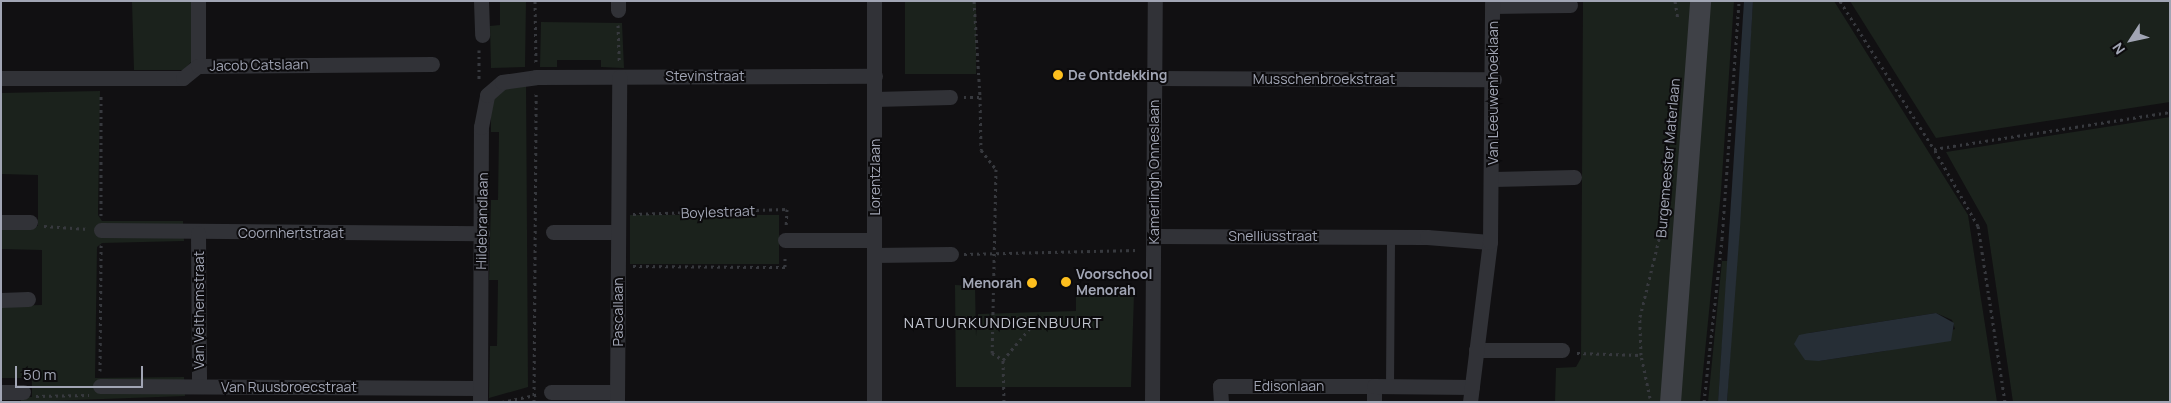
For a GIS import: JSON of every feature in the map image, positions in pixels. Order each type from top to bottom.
[{"type":"main road","name":"Burgemeester Materlaan","points":[[1670,402],[1700,1]]},
{"type":"street","points":[[198,1],[198,66]]},
{"type":"street","points":[[481,1],[482,35]]},
{"type":"street","name":"Lorentzlaan","points":[[874,1],[874,402]]},
{"type":"street","name":"Kamerlingh Onneslaan","points":[[1152,402],[1155,1]]},
{"type":"street","name":"Van Leeuwenhoeklaan","points":[[1471,394],[1490,242],[1494,79],[1492,4],[1570,5]]},
{"type":"street","name":"Jacob Catslaan","points":[[1,78],[183,78],[198,66],[432,64]]},
{"type":"street","name":"Stevinstraat","points":[[536,77],[875,76]]},
{"type":"street","points":[[487,95],[502,82],[536,77]]},
{"type":"street","name":"Pascallaan","points":[[551,392],[617,397],[619,77]]},
{"type":"street","name":"Musschenbroekstraat","points":[[1154,78],[1494,79]]},
{"type":"street","name":"Hildebrandlaan","points":[[479,395],[482,233],[481,127],[487,95]]},
{"type":"street","points":[[875,99],[950,97]]},
{"type":"street","name":"Van Leeuwenhoeklaan","points":[[1493,179],[1574,177]]},
{"type":"street","points":[[1,222],[30,222]]},
{"type":"street","name":"Coornhertstraat","points":[[101,230],[198,233],[482,233]]},
{"type":"street","points":[[552,232],[618,232]]},
{"type":"street","name":"Van Velthemstraat","points":[[198,233],[199,386]]},
{"type":"street","name":"Snelliusstraat","points":[[1154,236],[1391,237],[1490,242]]},
{"type":"street","points":[[785,240],[951,254]]},
{"type":"street","points":[[1,300],[28,299]]},
{"type":"street","points":[[1476,350],[1562,350]]},
{"type":"street","name":"Van Ruusbroecstraat","points":[[100,391],[199,386],[479,395]]},
{"type":"street","name":"Edisonlaan","points":[[1221,402],[1220,386],[1390,386],[1471,394]]},
{"type":"street","points":[[1374,386],[1374,402]]},
{"type":"street","points":[[1,392],[23,392]]},
{"type":"lane","points":[[1390,386],[1391,237]]},
{"type":"path","points":[[534,402],[535,1]]},
{"type":"path","points":[[974,1],[981,150],[996,169],[997,254],[992,353],[1003,360]]},
{"type":"path","points":[[1675,1],[1678,30]]},
{"type":"path","points":[[1704,402],[1722,240],[1739,1]]},
{"type":"path","points":[[1840,1],[1934,149],[1978,226],[2004,402]]},
{"type":"path","points":[[618,6],[619,77]]},
{"type":"path","points":[[482,35],[480,86],[487,95]]},
{"type":"path","points":[[950,97],[980,97]]},
{"type":"path","points":[[1934,149],[2170,112]]},
{"type":"path","name":"Boylestraat","points":[[618,215],[787,209],[785,268],[618,266]]},
{"type":"path","name":"Burgemeester Materlaan","points":[[1650,402],[1641,355],[1640,316],[1660,248],[1664,214]]},
{"type":"path","points":[[30,222],[101,230]]},
{"type":"path","points":[[951,254],[1138,250]]},
{"type":"path","points":[[1004,402],[1003,360],[1040,316]]},
{"type":"path","points":[[1562,350],[1641,355]]},
{"type":"path","points":[[23,392],[37,397],[100,391]]},
{"type":"path","points":[[502,402],[551,392]]},
{"type":"shaded area","points":[[132,1],[192,1],[192,61],[184,70],[134,70]]},
{"type":"shaded area","points":[[500,1],[526,1],[525,67],[491,68],[490,26],[500,25]]},
{"type":"shaded area","points":[[905,1],[976,1],[976,74],[905,74]]},
{"type":"shaded area","points":[[1583,1],[1691,1],[1662,402],[1555,402],[1556,368],[1576,367],[1581,358]]},
{"type":"shaded area","points":[[1710,1],[1734,1],[1721,191],[1700,402],[1679,402]]},
{"type":"shaded area","points":[[1744,1],[1753,1],[1740,228],[1727,402],[1718,402]]},
{"type":"shaded area","points":[[1753,1],[1834,1],[1968,215],[1997,402],[1727,402]],"holes":[[[1936,313],[1952,320],[1955,329],[1885,351],[1819,361],[1809,333]]]},
{"type":"shaded area","points":[[1850,1],[2170,1],[2170,102],[1936,138]]},
{"type":"shaded area","points":[[541,22],[622,23],[624,68],[601,67],[601,60],[557,60],[557,67],[540,67]]},
{"type":"shaded area","points":[[526,81],[528,387],[489,398],[490,346],[497,346],[498,280],[489,280],[491,200],[498,200],[499,132],[491,132],[491,90]]},
{"type":"shaded area","points":[[100,91],[98,215],[102,221],[183,221],[184,241],[102,243],[97,247],[95,378],[184,377],[185,396],[21,402],[21,397],[32,397],[32,378],[1,378],[1,306],[42,305],[42,250],[1,249],[1,227],[38,226],[38,175],[1,174],[1,93]]},
{"type":"shaded area","points":[[2170,117],[2170,402],[2013,402],[1987,225],[1946,152]]},
{"type":"shaded area","points":[[630,215],[779,215],[779,264],[630,264]]},
{"type":"shaded area","points":[[1722,261],[1728,261],[1718,402],[1708,402]]},
{"type":"shaded area","points":[[955,285],[975,286],[976,336],[978,314],[1076,311],[1076,293],[1134,294],[1131,387],[956,387]]},
{"type":"shaded area","points":[[1936,313],[1954,323],[1951,341],[1819,361],[1805,360],[1794,344],[1799,335]]},
{"type":"place","name":"De Ontdekking","points":[[1058,75]]},
{"type":"place","name":"Voorschool Menorah","points":[[1066,282]]},
{"type":"place","name":"Menorah","points":[[1032,283]]},
{"type":"district","name":"NATUURKUNDIGENBUURT","points":[[1003,323]]}]
